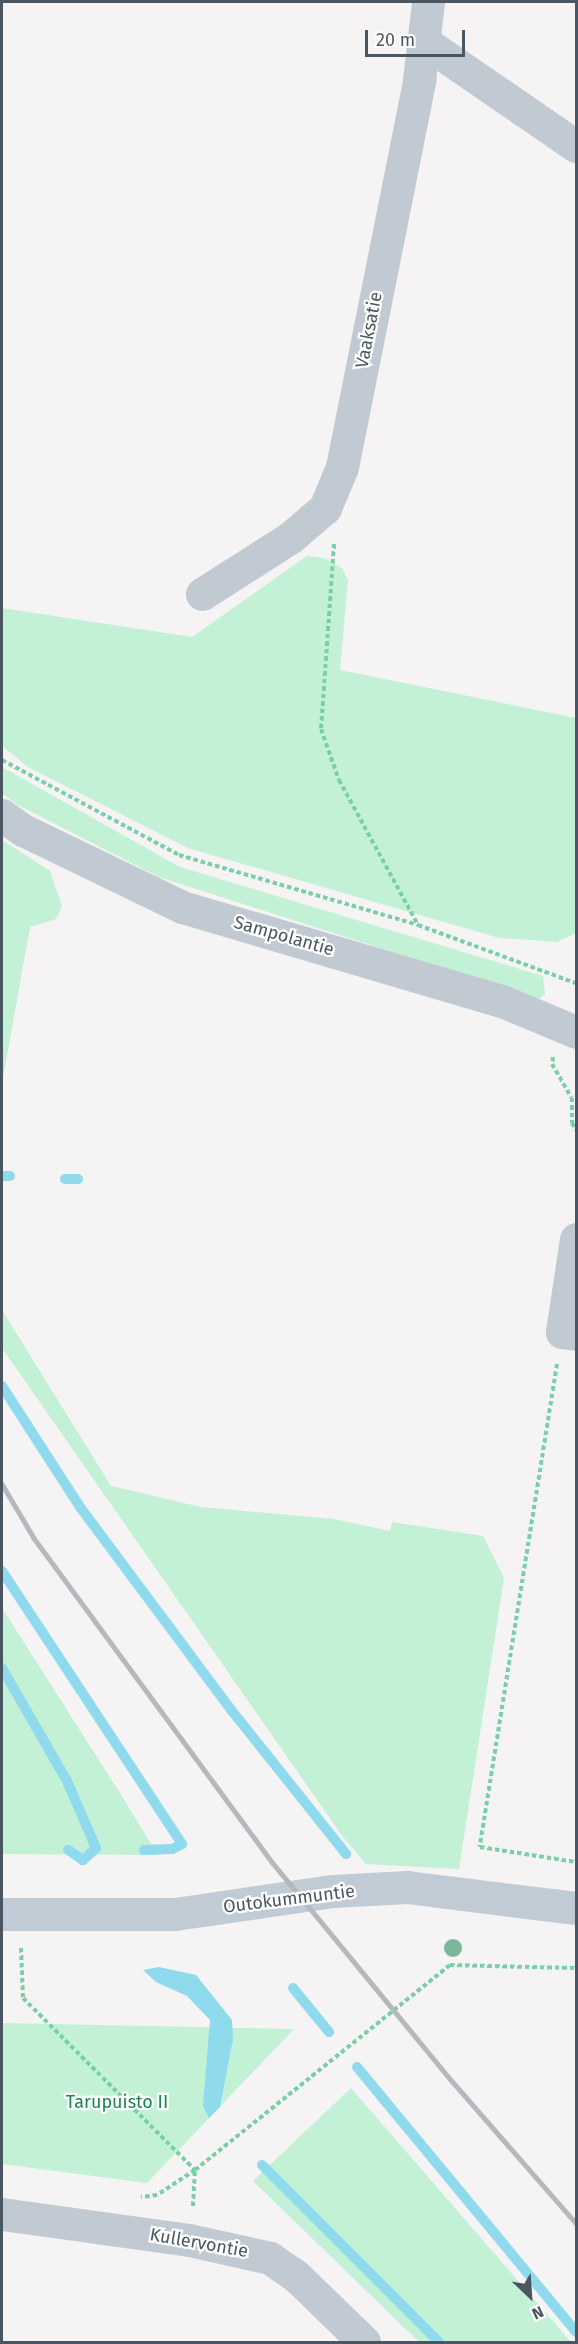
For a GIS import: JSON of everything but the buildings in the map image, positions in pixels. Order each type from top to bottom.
[{"type":"main road","name":"Outokummuntie","points":[[10,1913],[175,1914],[333,1891],[407,1887],[576,1908]]},
{"type":"street","name":"Vaaksatie","points":[[202,594],[291,537],[325,508],[342,466],[419,80],[428,2]]},
{"type":"street","points":[[423,41],[576,146]]},
{"type":"street","name":"Sampolantie","points":[[2,815],[23,830],[182,907],[502,1001],[576,1032]]},
{"type":"street","points":[[569,1333],[576,1239]]},
{"type":"street","name":"Kullervontie","points":[[2,2214],[189,2240],[270,2258],[296,2276],[364,2343]]},
{"type":"path","points":[[2,760],[179,855],[418,924],[576,984]]},
{"type":"path","points":[[569,1333],[480,1847],[576,1862]]},
{"type":"path","points":[[10,1913],[23,1998],[195,2170],[189,2240]]},
{"type":"path","points":[[135,2198],[157,2195],[195,2170],[450,1965],[576,1968]]},
{"type":"green space","points":[[307,556],[324,558],[342,568],[348,580],[340,670],[576,718],[576,933],[557,942],[499,938],[188,848],[28,767],[2,746],[2,608],[192,637]]},
{"type":"green space","points":[[2,767],[180,867],[543,976],[545,994],[539,999],[159,877],[16,804],[2,793]]},
{"type":"green space","points":[[2,840],[50,871],[62,906],[56,919],[30,927],[2,1084]]},
{"type":"green space","points":[[2,1310],[111,1486],[201,1507],[334,1519],[390,1531],[392,1522],[483,1536],[504,1578],[459,1869],[366,1864],[343,1837],[2,1348]]},
{"type":"green space","points":[[2,1608],[118,1790],[158,1855],[2,1854]]},
{"type":"green space","name":"Tarupuisto II","points":[[2,2023],[294,2029],[147,2183],[2,2164]]},
{"type":"green space","points":[[351,2088],[571,2342],[419,2342],[253,2181]]},
{"type":"water","points":[[159,1967],[196,1975],[232,2020],[233,2039],[220,2107],[209,2118],[203,2106],[210,2020],[187,1996],[156,1982],[143,1970]]},
{"type":"waterway","points":[[2,1176],[10,1176]]},
{"type":"waterway","points":[[65,1179],[78,1179]]},
{"type":"waterway","points":[[2,1386],[80,1507],[232,1711],[346,1854]]},
{"type":"waterway","points":[[2,1571],[182,1844],[172,1849],[144,1850]]},
{"type":"waterway","points":[[2,1668],[67,1781],[96,1848],[83,1860],[68,1850]]},
{"type":"waterway","points":[[293,1988],[329,2032]]},
{"type":"waterway","points":[[357,2067],[576,2332]]},
{"type":"waterway","points":[[262,2165],[439,2342]]},
{"type":"railway","points":[[2,1484],[34,1538],[272,1862],[452,2081],[576,2223]]}]
